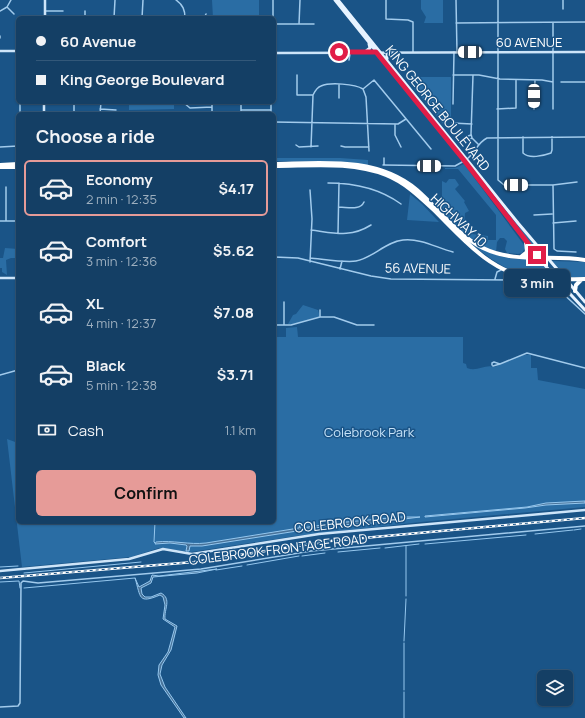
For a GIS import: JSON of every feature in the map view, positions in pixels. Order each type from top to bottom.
[{"type":"highway","name":"HIGHWAY 10","points":[[276,165],[302,163],[354,164],[369,167],[404,180],[416,189],[466,237],[474,243],[497,254],[518,257],[585,260]]},
{"type":"highway","name":"HIGHWAY 10","points":[[276,165],[352,167],[369,170],[387,176],[411,190],[478,253],[500,270],[531,278],[583,279]]},
{"type":"highway","points":[[0,166],[16,166]]},
{"type":"highway","points":[[518,257],[525,255],[527,252],[526,242]]},
{"type":"highway","points":[[575,291],[576,285],[583,279]]},
{"type":"main road","name":"KING GEORGE BOULEVARD","points":[[334,0],[368,42],[387,61],[466,160],[526,242],[556,279],[585,310]]},
{"type":"main road","name":"KING GEORGE BOULEVARD","points":[[338,0],[378,52],[466,160],[585,302]]},
{"type":"main road","points":[[365,52],[370,48],[368,42]]},
{"type":"main road","points":[[387,61],[387,55],[391,52]]},
{"type":"street","points":[[0,11],[7,7],[12,0]]},
{"type":"street","points":[[45,0],[45,16]]},
{"type":"street","points":[[114,16],[115,0]]},
{"type":"street","points":[[142,16],[143,0]]},
{"type":"street","points":[[176,0],[182,4],[184,16]]},
{"type":"street","points":[[273,0],[273,16]]},
{"type":"street","points":[[300,0],[300,24]]},
{"type":"street","points":[[386,0],[386,20],[412,21],[413,52]]},
{"type":"street","points":[[453,104],[456,0]]},
{"type":"street","points":[[498,0],[497,178],[501,184],[552,185],[577,182]]},
{"type":"street","points":[[563,0],[563,9]]},
{"type":"street","points":[[7,7],[14,14]]},
{"type":"street","points":[[45,11],[63,11]]},
{"type":"street","points":[[85,11],[85,16]]},
{"type":"street","points":[[553,22],[553,109]]},
{"type":"street","points":[[456,23],[585,22]]},
{"type":"street","points":[[276,24],[314,24]]},
{"type":"street","points":[[0,51],[16,51]]},
{"type":"street","name":"60 AVENUE","points":[[276,52],[585,52]]},
{"type":"street","points":[[349,60],[350,52]]},
{"type":"street","points":[[297,75],[297,95],[313,95]]},
{"type":"street","points":[[453,75],[473,75],[497,79],[553,82]]},
{"type":"street","points":[[473,75],[471,136],[478,144]]},
{"type":"street","points":[[363,89],[374,80],[431,149]]},
{"type":"street","points":[[497,109],[516,109],[516,80]]},
{"type":"street","points":[[534,80],[534,109]]},
{"type":"street","points":[[560,82],[585,82]]},
{"type":"street","points":[[311,147],[313,95],[317,88],[326,85],[354,85],[363,89],[366,97],[369,151]]},
{"type":"street","points":[[339,85],[339,98]]},
{"type":"street","points":[[101,104],[100,109],[116,110]]},
{"type":"street","points":[[185,104],[190,108],[212,107],[212,112]]},
{"type":"street","points":[[241,104],[241,110],[271,110],[272,104]]},
{"type":"street","points":[[276,123],[395,124],[406,119]]},
{"type":"street","points":[[452,123],[472,124]]},
{"type":"street","points":[[395,124],[395,135],[401,147]]},
{"type":"street","points":[[471,136],[468,136],[467,139],[469,140],[472,138]]},
{"type":"street","points":[[523,137],[524,155],[540,156],[551,153],[552,137]]},
{"type":"street","points":[[384,158],[384,165],[455,166],[466,160],[474,153],[478,144],[487,138],[585,137]]},
{"type":"street","points":[[0,147],[16,146]]},
{"type":"street","points":[[296,146],[318,146]]},
{"type":"street","points":[[341,146],[368,147]]},
{"type":"street","points":[[328,183],[361,185],[388,195],[401,204]]},
{"type":"street","points":[[338,233],[339,183]]},
{"type":"street","points":[[552,185],[552,214],[555,250],[576,252]]},
{"type":"street","points":[[6,187],[6,221]]},
{"type":"street","points":[[310,190],[310,262]]},
{"type":"street","points":[[339,207],[358,208],[362,206],[364,202]]},
{"type":"street","points":[[534,216],[552,214]]},
{"type":"street","points":[[0,221],[16,221]]},
{"type":"street","points":[[553,223],[576,221]]},
{"type":"street","points":[[311,230],[353,234],[361,232],[371,225]]},
{"type":"street","points":[[310,258],[348,262],[361,260],[389,244],[403,240],[418,241],[453,252]]},
{"type":"street","name":"56 AVENUE","points":[[276,257],[290,258],[391,279],[516,280],[550,285],[561,291],[585,314]]},
{"type":"street","points":[[340,269],[342,261]]},
{"type":"street","points":[[495,280],[500,270]]},
{"type":"street","points":[[0,278],[16,278]]},
{"type":"street","points":[[284,302],[284,325]]},
{"type":"street","points":[[320,310],[320,317]]},
{"type":"street","points":[[276,325],[291,325],[320,317],[334,318],[353,324],[374,326]]},
{"type":"street","points":[[500,364],[527,353],[585,368]]},
{"type":"street","points":[[0,375],[16,371]]},
{"type":"street","name":"COLEBROOK ROAD","points":[[0,571],[129,559],[163,549],[192,554],[319,534],[585,510]]},
{"type":"street","name":"COLEBROOK FRONTAGE ROAD","points":[[0,707],[15,708],[20,703],[22,582],[24,580],[38,583],[201,569],[311,551],[585,526]]},
{"type":"green space","points":[[212,0],[259,0],[259,15],[213,16]]},
{"type":"green space","points":[[421,0],[443,0],[443,23],[424,23],[426,17],[421,9]]},
{"type":"green space","points":[[405,77],[451,77],[451,120],[444,120],[444,125]]},
{"type":"green space","points":[[129,104],[174,104],[174,109],[129,110]]},
{"type":"green space","points":[[276,158],[340,158],[368,160],[368,165],[346,162],[276,161]]},
{"type":"green space","points":[[464,164],[524,245],[525,248],[522,253],[507,253],[505,249],[507,241],[504,238],[500,238],[497,242],[496,252],[488,249],[467,235],[442,212],[442,181],[446,183],[449,179],[455,179],[459,185],[455,189],[465,201],[464,202],[469,211],[465,213],[464,227],[469,228],[472,234],[488,236],[488,240],[496,240],[496,215],[458,169],[445,169],[455,168]]},
{"type":"green space","points":[[482,180],[544,256],[540,256],[480,181]]},
{"type":"green space","points":[[410,194],[422,204],[439,222],[407,220]]},
{"type":"green space","points":[[461,234],[481,248],[499,256],[515,259],[538,259],[552,276],[525,274],[502,266],[491,259]]},
{"type":"green space","points":[[5,248],[16,249],[16,258],[6,260],[7,275],[2,272],[2,268],[0,268],[0,258],[3,258]]},
{"type":"green space","points":[[552,261],[585,262],[585,277],[566,277]]},
{"type":"green space","points":[[303,305],[318,310],[320,317],[288,324],[293,315],[296,314]]},
{"type":"green space","name":"Colebrook Park","points":[[297,327],[298,337],[463,337],[463,363],[466,364],[467,368],[471,369],[478,369],[487,366],[494,367],[522,355],[531,355],[531,368],[537,368],[538,380],[585,389],[585,507],[421,522],[296,536],[191,552],[159,548],[131,557],[22,567],[17,524],[276,524],[276,337],[286,337],[286,328]]},
{"type":"green space","name":"Colebrook Park","points":[[7,439],[16,442],[16,516]]},
{"type":"shaded area","points":[[585,501],[585,503],[546,505],[525,508],[425,517],[527,507],[546,503]]},
{"type":"shaded area","points":[[400,517],[420,517],[365,524],[335,525],[202,546],[190,546],[189,551],[186,551],[186,545],[170,543],[155,544],[156,542],[206,543],[299,528],[300,524],[300,528],[302,528],[335,523],[336,521],[336,523]]},
{"type":"shaded area","points":[[217,569],[197,573],[153,577],[151,583],[141,588],[142,594],[145,597],[151,597],[161,593],[164,595],[167,601],[165,619],[177,626],[171,650],[162,665],[160,674],[165,687],[186,718],[184,718],[161,685],[158,675],[159,665],[168,652],[175,627],[163,619],[165,605],[163,597],[160,595],[153,598],[144,599],[140,595],[135,578],[139,587],[150,581],[152,575],[159,576]]},
{"type":"waterway","points":[[155,524],[155,543]]},
{"type":"waterway","points":[[574,530],[581,529]]},
{"type":"waterway","points":[[535,534],[573,530]]},
{"type":"waterway","points":[[425,544],[526,535]]},
{"type":"waterway","points":[[385,548],[419,544]]},
{"type":"waterway","points":[[406,546],[406,596]]},
{"type":"waterway","points":[[338,552],[380,548]]},
{"type":"waterway","points":[[302,556],[325,553]]},
{"type":"waterway","points":[[247,565],[299,556]]},
{"type":"waterway","points":[[24,573],[141,562]]},
{"type":"waterway","points":[[0,567],[18,566]]},
{"type":"waterway","points":[[216,570],[242,566]]},
{"type":"waterway","points":[[24,588],[135,578]]},
{"type":"waterway","points":[[0,582],[19,581],[20,588]]},
{"type":"waterway","points":[[404,641],[406,599]]},
{"type":"waterway","points":[[404,643],[404,690]]},
{"type":"waterway","points":[[404,692],[404,718]]},
{"type":"railway","points":[[0,578],[194,562],[330,541],[585,518]]},
{"type":"route","points":[[339,52],[376,52],[463,159],[537,255]]}]
